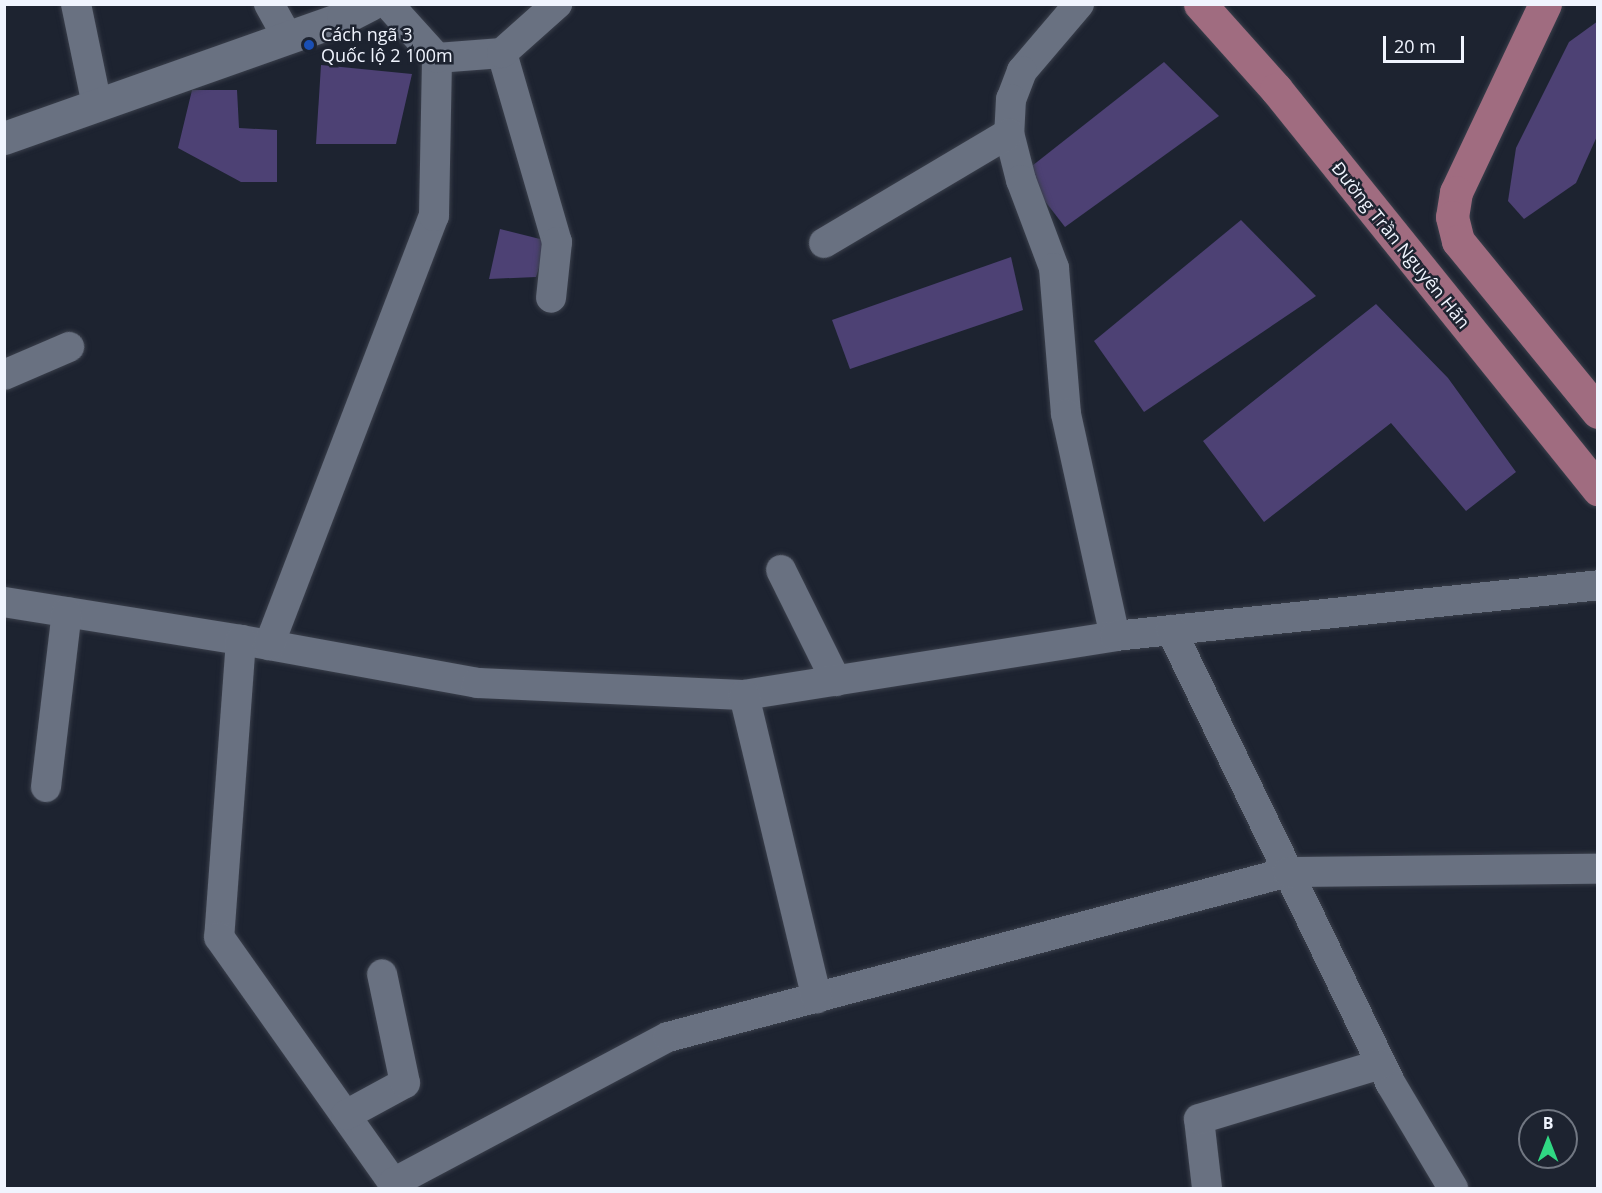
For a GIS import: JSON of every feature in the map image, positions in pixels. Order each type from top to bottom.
[{"type":"main road","name":"Đường Trần Nguyên Hãn","points":[[1200,4],[1276,89],[1598,489]]},
{"type":"main road","points":[[1545,4],[1456,192],[1452,217],[1458,241],[1598,412]]},
{"type":"street","points":[[76,4],[97,105]]},
{"type":"street","points":[[269,4],[288,38]]},
{"type":"street","points":[[4,138],[344,18],[370,4]]},
{"type":"street","points":[[388,4],[436,58],[434,216],[255,643],[219,937],[346,1115],[391,1187],[668,1037],[1288,872],[1598,869]]},
{"type":"street","points":[[436,58],[502,53],[557,4]]},
{"type":"street","points":[[1079,4],[1022,71],[1011,99],[1009,133],[1021,180],[1054,268],[1066,414],[1115,636]]},
{"type":"street","points":[[502,53],[557,242],[551,298]]},
{"type":"street","points":[[824,243],[1009,133]]},
{"type":"street","points":[[4,375],[69,347]]},
{"type":"street","points":[[782,570],[836,681]]},
{"type":"street","points":[[4,602],[255,643],[477,683],[744,695],[1115,636],[1598,585]]},
{"type":"street","points":[[46,787],[67,612]]},
{"type":"street","points":[[1171,630],[1382,1064],[1453,1188]]},
{"type":"street","points":[[744,695],[817,998]]},
{"type":"street","points":[[346,1115],[405,1083],[382,974]]},
{"type":"street","points":[[1207,1188],[1199,1119],[1382,1064]]},
{"type":"building","points":[[1598,21],[1598,134],[1576,183],[1524,219],[1508,201],[1516,148],[1569,42]]},
{"type":"building","points":[[1164,62],[1219,116],[1065,227],[1023,173]]},
{"type":"building","points":[[321,65],[412,74],[396,144],[316,144]]},
{"type":"building","points":[[192,90],[237,90],[239,128],[277,130],[277,182],[241,182],[178,148]]},
{"type":"building","points":[[1241,220],[1316,296],[1144,412],[1094,341]]},
{"type":"building","points":[[500,229],[548,241],[536,277],[489,279]]},
{"type":"building","points":[[1011,257],[1023,310],[850,369],[832,320]]},
{"type":"building","points":[[1376,304],[1448,378],[1516,472],[1466,511],[1391,423],[1264,522],[1203,441]]},
{"type":"place","name":"Cách ngã 3 Quốc lộ 2 100m","points":[[309,45]]}]
